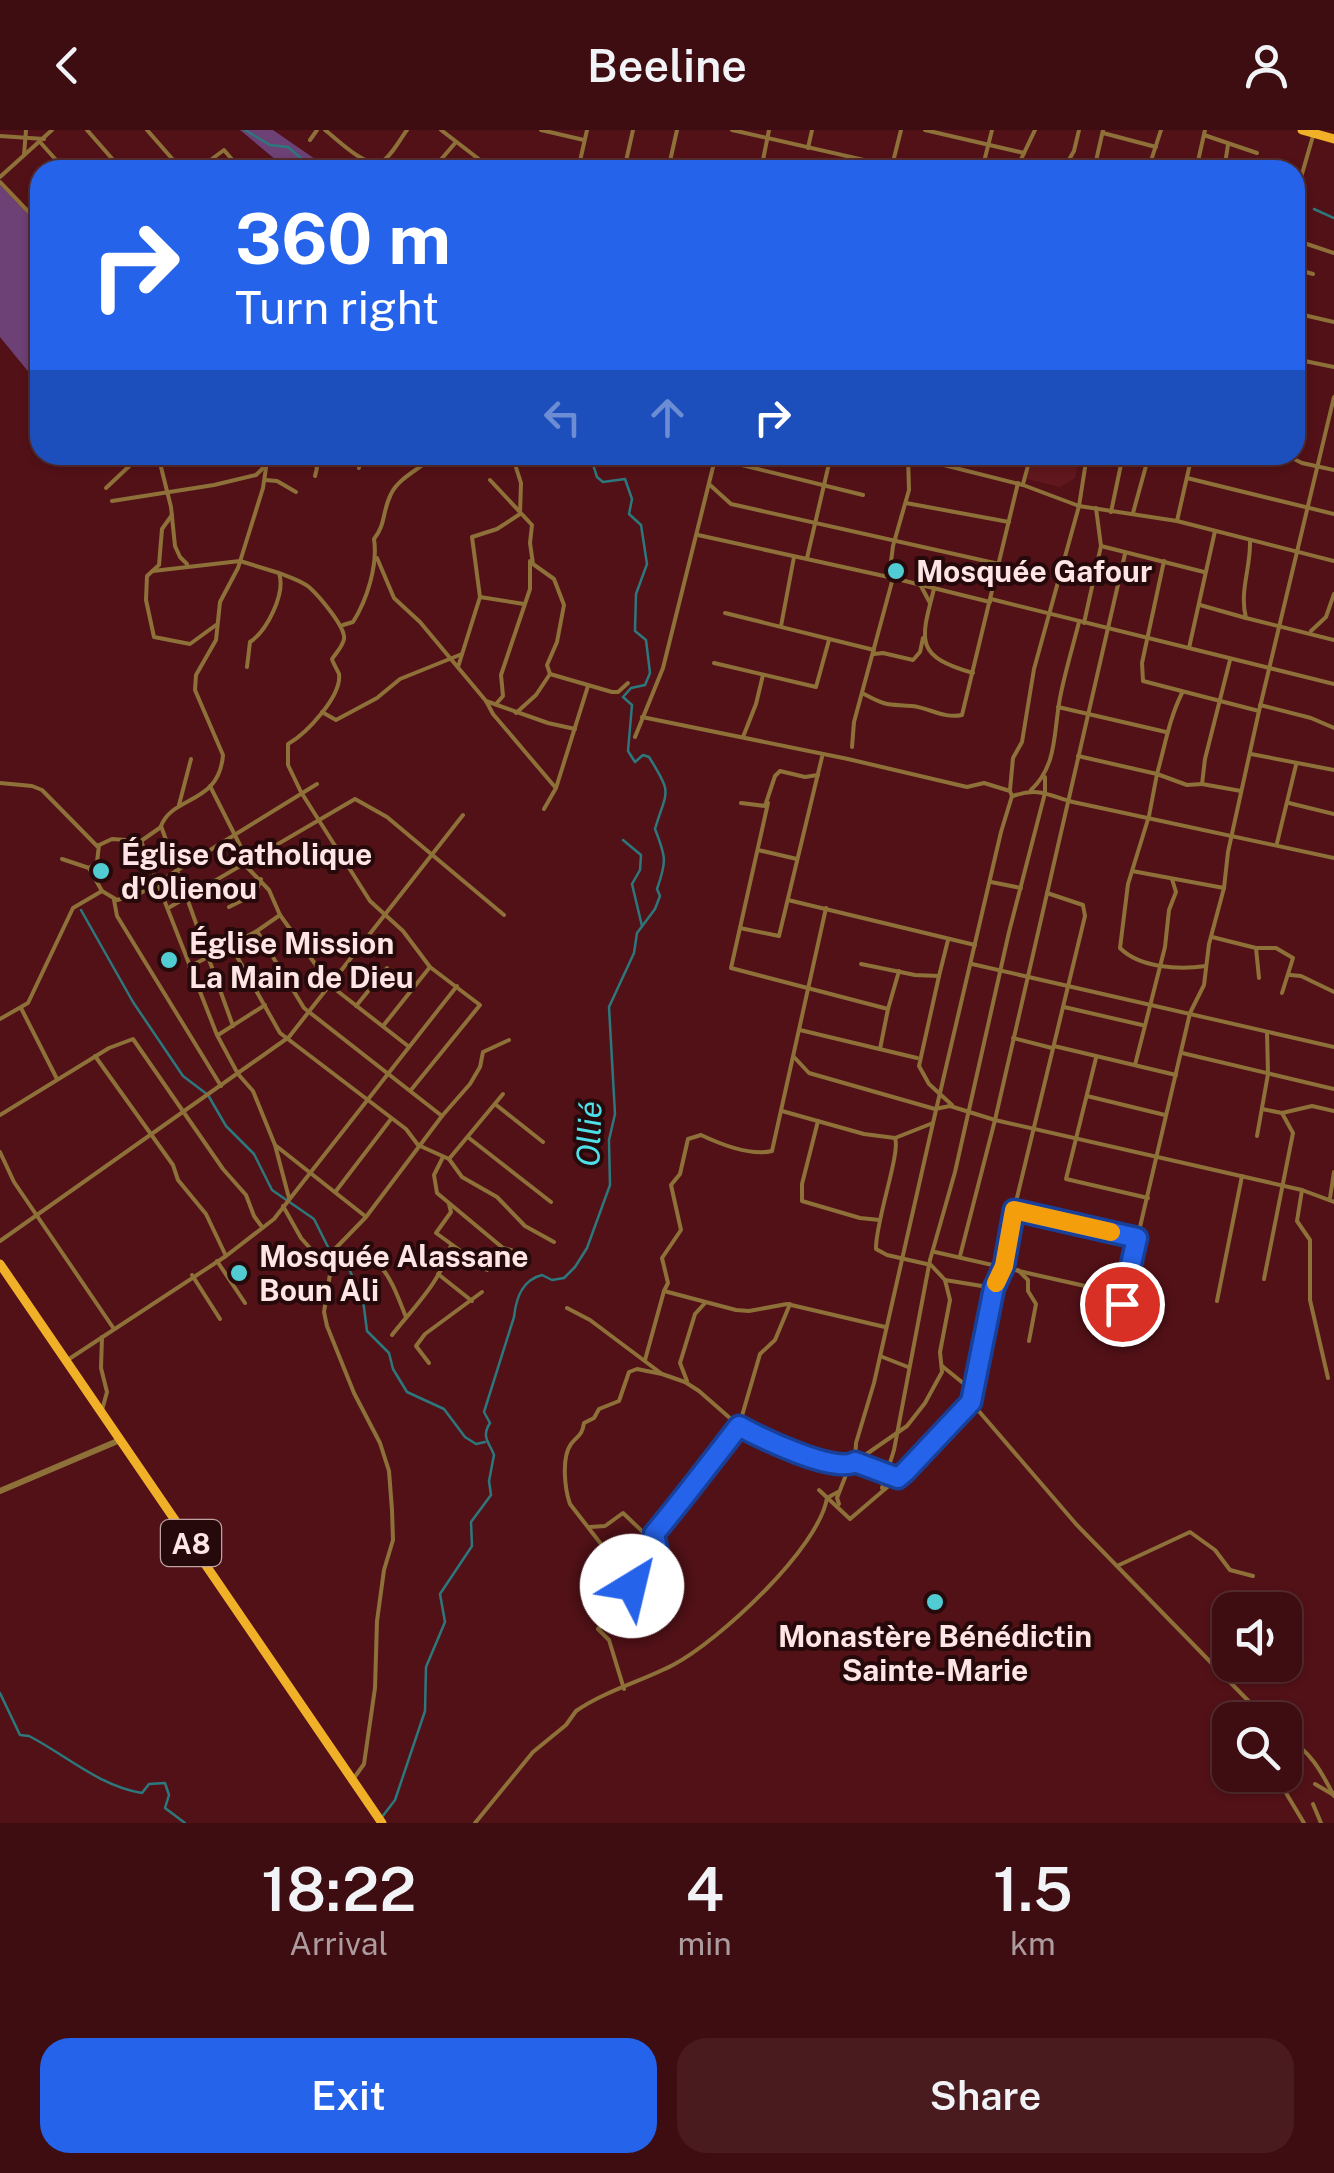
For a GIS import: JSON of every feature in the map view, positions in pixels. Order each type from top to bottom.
[{"type":"main road","points":[[1302,130],[1334,139]]},
{"type":"main road","name":"A8","points":[[0,1264],[382,1823]]},
{"type":"street","points":[[24,156],[26,130]]},
{"type":"street","points":[[30,213],[0,180],[52,130]]},
{"type":"street","points":[[147,130],[173,160]]},
{"type":"street","points":[[310,140],[317,130]]},
{"type":"street","points":[[325,130],[365,160]]},
{"type":"street","points":[[441,130],[480,160]]},
{"type":"street","points":[[542,130],[584,140]]},
{"type":"street","points":[[580,160],[586,130]]},
{"type":"street","points":[[626,160],[632,130]]},
{"type":"street","points":[[670,160],[677,130]]},
{"type":"street","points":[[732,130],[862,160]]},
{"type":"street","points":[[764,160],[769,130]]},
{"type":"street","points":[[808,148],[812,130]]},
{"type":"street","points":[[894,160],[901,130]]},
{"type":"street","points":[[925,130],[1024,153]]},
{"type":"street","points":[[984,160],[992,130]]},
{"type":"street","points":[[1021,160],[1035,130]]},
{"type":"street","points":[[1069,160],[1079,130]]},
{"type":"street","points":[[1151,160],[1161,130]]},
{"type":"street","points":[[384,160],[403,131]]},
{"type":"street","points":[[1094,160],[1103,131],[1156,146]]},
{"type":"street","points":[[92,132],[114,160]]},
{"type":"street","points":[[1198,160],[1205,133],[1257,153]]},
{"type":"street","points":[[1305,164],[1314,134]]},
{"type":"street","points":[[0,136],[42,141],[57,160]]},
{"type":"street","points":[[441,160],[456,142]]},
{"type":"street","points":[[1226,160],[1228,144]]},
{"type":"street","points":[[211,160],[224,150],[233,160]]},
{"type":"street","points":[[1305,243],[1334,253]]},
{"type":"street","points":[[1305,272],[1314,274]]},
{"type":"street","points":[[1305,315],[1334,322]]},
{"type":"street","points":[[1305,361],[1334,368]]},
{"type":"street","points":[[1122,1304],[1190,1013],[1204,985],[1232,834],[1334,397]]},
{"type":"street","points":[[1305,463],[1334,470]]},
{"type":"street","points":[[106,488],[130,465]]},
{"type":"street","points":[[161,465],[176,546],[189,566]]},
{"type":"street","points":[[112,501],[214,485],[256,474],[265,465]]},
{"type":"street","points":[[0,783],[42,790],[90,841],[99,845],[122,838],[141,841],[161,826],[178,805],[196,800],[210,786],[220,773],[223,756],[195,690],[196,675],[216,640],[220,602],[240,561],[264,488],[267,465]]},
{"type":"street","points":[[315,465],[315,476]]},
{"type":"street","points":[[422,465],[390,495],[383,530],[374,539],[376,558],[394,598],[420,622],[556,788]]},
{"type":"street","points":[[515,465],[521,483],[520,514]]},
{"type":"street","points":[[635,737],[663,668],[714,465]]},
{"type":"street","points":[[747,465],[864,494]]},
{"type":"street","points":[[807,560],[829,465]]},
{"type":"street","points":[[852,747],[854,722],[891,578],[895,542],[910,482],[909,465]]},
{"type":"street","points":[[944,465],[1020,484],[1079,506],[1177,521],[1334,561]]},
{"type":"street","points":[[864,694],[890,707],[911,706],[959,718],[964,712],[1009,522],[1027,465]]},
{"type":"street","points":[[840,1509],[836,1498],[852,1464],[880,1356],[1011,794],[1013,758],[1022,742],[1034,669],[1079,506],[1085,465]]},
{"type":"street","points":[[1111,512],[1121,465]]},
{"type":"street","points":[[1133,512],[1146,465]]},
{"type":"street","points":[[1177,521],[1190,465]]},
{"type":"street","points":[[256,474],[264,488]]},
{"type":"street","points":[[1187,478],[1334,514]]},
{"type":"street","points":[[264,480],[278,482],[296,492]]},
{"type":"street","points":[[490,480],[533,530],[530,589],[501,675],[503,696],[496,704]]},
{"type":"street","points":[[710,485],[731,504],[999,564]]},
{"type":"street","points":[[906,503],[1009,522]]},
{"type":"street","points":[[880,1492],[894,1450],[939,1223],[1046,793],[1045,777],[1058,737],[1058,707],[1101,546],[1096,508]]},
{"type":"street","points":[[458,667],[480,597],[472,536],[497,529],[520,514]]},
{"type":"street","points":[[172,515],[162,529],[159,566],[147,576],[146,600],[156,639],[170,638],[190,644],[216,626]]},
{"type":"street","points":[[1188,648],[1215,531]]},
{"type":"street","points":[[698,535],[1048,613],[1334,684]]},
{"type":"street","points":[[1246,618],[1242,600],[1250,540]]},
{"type":"street","points":[[1101,546],[1204,572]]},
{"type":"street","points":[[960,1256],[1125,554]]},
{"type":"street","points":[[781,626],[794,556]]},
{"type":"street","points":[[530,557],[536,567],[554,578],[564,605],[558,642],[547,665],[550,674]]},
{"type":"street","points":[[343,625],[353,622],[358,615],[376,558]]},
{"type":"street","points":[[153,570],[240,561],[311,588],[343,625],[344,643],[332,660],[338,671],[336,691],[304,733],[286,747],[288,766],[318,822],[370,901],[403,930],[430,967],[480,1005],[411,1090]]},
{"type":"street","points":[[1164,561],[1142,664],[1143,681],[1182,694],[1311,718],[1334,728]]},
{"type":"street","points":[[247,667],[250,642],[264,630],[282,582],[279,573]]},
{"type":"street","points":[[920,586],[930,603]]},
{"type":"street","points":[[726,613],[913,660],[920,652],[934,589]]},
{"type":"street","points":[[1309,632],[1332,609],[1334,594]]},
{"type":"street","points":[[480,597],[524,604]]},
{"type":"street","points":[[1200,605],[1334,640]]},
{"type":"street","points":[[923,633],[934,657],[943,664],[973,673]]},
{"type":"street","points":[[714,663],[816,687],[830,640]]},
{"type":"street","points":[[322,712],[336,720],[377,698],[400,679],[462,654]]},
{"type":"street","points":[[1202,784],[1230,660]]},
{"type":"street","points":[[550,674],[618,692],[628,683]]},
{"type":"street","points":[[516,712],[536,695],[550,674]]},
{"type":"street","points":[[742,738],[763,675]]},
{"type":"street","points":[[544,809],[556,788],[588,686]]},
{"type":"street","points":[[1182,694],[1167,732],[1149,816],[1132,871],[1120,948],[1138,960],[1160,966],[1206,966]]},
{"type":"street","points":[[486,701],[575,728]]},
{"type":"street","points":[[1058,707],[1167,732]]},
{"type":"street","points":[[642,717],[822,756],[848,758],[967,787],[984,783],[1011,794],[1031,790],[1046,793],[1334,858]]},
{"type":"street","points":[[1251,754],[1334,770]]},
{"type":"street","points":[[740,928],[778,937],[822,756]]},
{"type":"street","points":[[1078,756],[1156,774],[1187,786],[1202,784],[1242,791]]},
{"type":"street","points":[[178,805],[191,759]]},
{"type":"street","points":[[1276,845],[1296,765]]},
{"type":"street","points":[[818,775],[777,772],[732,969],[888,1009]]},
{"type":"street","points":[[1031,790],[1045,777]]},
{"type":"street","points":[[62,860],[89,868],[102,892],[114,899],[139,894],[316,784]]},
{"type":"street","points":[[210,786],[236,832],[246,862],[330,986],[408,1046]]},
{"type":"street","points":[[170,907],[345,803],[359,800],[387,818],[504,915]]},
{"type":"street","points":[[741,803],[761,808],[768,803]]},
{"type":"street","points":[[1289,803],[1334,814]]},
{"type":"street","points":[[0,1241],[289,1037],[463,815]]},
{"type":"street","points":[[161,826],[233,1026]]},
{"type":"street","points":[[141,841],[217,1035],[238,1074],[253,1091],[275,1145],[289,1198]]},
{"type":"street","points":[[89,868],[97,862],[99,845]]},
{"type":"street","points":[[758,850],[797,859]]},
{"type":"street","points":[[1132,871],[1224,888]]},
{"type":"street","points":[[229,906],[255,894],[261,879]]},
{"type":"street","points":[[1134,1065],[1176,892],[1172,879]]},
{"type":"street","points":[[989,882],[1021,888]]},
{"type":"street","points":[[0,1019],[28,1003],[73,908],[102,892]]},
{"type":"street","points":[[819,1490],[850,1519],[898,1478],[971,1402],[994,1288],[1004,1266],[1086,908],[1047,892]]},
{"type":"street","points":[[114,899],[116,916],[221,1086]]},
{"type":"street","points":[[788,900],[975,945]]},
{"type":"street","points":[[644,1361],[668,1282],[662,1258],[680,1230],[671,1185],[680,1174],[688,1139],[701,1135],[722,1144],[764,1154],[772,1152],[826,908]]},
{"type":"street","points":[[189,967],[280,915]]},
{"type":"street","points":[[257,931],[310,1014],[442,1116]]},
{"type":"street","points":[[1211,936],[1256,948],[1276,948],[1291,955],[1294,960],[1282,993]]},
{"type":"street","points":[[948,940],[918,1058],[922,1074],[953,1107]]},
{"type":"street","points":[[230,946],[280,1033],[406,1129],[418,1146],[446,1158],[462,1177],[497,1197],[525,1226],[554,1242]]},
{"type":"street","points":[[1256,948],[1259,978]]},
{"type":"street","points":[[861,964],[939,976]]},
{"type":"street","points":[[972,964],[1334,1047]]},
{"type":"street","points":[[383,1026],[430,967]]},
{"type":"street","points":[[356,1006],[387,968]]},
{"type":"street","points":[[880,1049],[899,970]]},
{"type":"street","points":[[1290,975],[1301,976],[1334,992]]},
{"type":"street","points":[[66,1360],[226,1256],[262,1228],[284,1206],[457,986]]},
{"type":"street","points":[[217,1035],[265,1005]]},
{"type":"street","points":[[1064,1007],[1142,1025]]},
{"type":"street","points":[[21,1008],[57,1080]]},
{"type":"street","points":[[800,1030],[918,1058]]},
{"type":"street","points":[[1256,1136],[1268,1074],[1267,1031]]},
{"type":"street","points":[[1013,1038],[1177,1075]]},
{"type":"street","points":[[0,1116],[95,1056],[133,1039],[246,1195],[262,1228]]},
{"type":"street","points":[[352,1779],[361,1772],[376,1682],[381,1582],[393,1540],[392,1510],[389,1470],[374,1427],[354,1393],[324,1312],[332,1254],[477,1074],[483,1052],[509,1040]]},
{"type":"street","points":[[1182,1053],[1334,1089]]},
{"type":"street","points":[[95,1056],[173,1165],[178,1180],[206,1214],[226,1256]]},
{"type":"street","points":[[794,1057],[809,1073],[935,1109],[953,1107],[1332,1200],[1334,1172]]},
{"type":"street","points":[[1096,1058],[1066,1178],[1148,1198]]},
{"type":"street","points":[[504,1094],[469,1138],[446,1158],[434,1176],[434,1189],[511,1250]]},
{"type":"street","points":[[1087,1096],[1167,1115]]},
{"type":"street","points":[[495,1104],[543,1142]]},
{"type":"street","points":[[1262,1109],[1282,1114],[1312,1106],[1334,1111]]},
{"type":"street","points":[[782,1111],[864,1134],[895,1138],[933,1123]]},
{"type":"street","points":[[1264,1278],[1294,1133],[1282,1114]]},
{"type":"street","points":[[335,1192],[391,1119]]},
{"type":"street","points":[[818,1121],[802,1184],[802,1201],[880,1220]]},
{"type":"street","points":[[469,1138],[551,1202]]},
{"type":"street","points":[[852,1464],[894,1436],[925,1402],[942,1366],[940,1352],[950,1300],[945,1280],[931,1264],[876,1249],[898,1149],[895,1138]]},
{"type":"street","points":[[275,1145],[366,1216]]},
{"type":"street","points":[[0,1152],[14,1182],[114,1329]]},
{"type":"street","points":[[1217,1301],[1242,1176]]},
{"type":"street","points":[[1302,1190],[1297,1221],[1310,1240],[1310,1300],[1327,1378],[1334,1373]]},
{"type":"street","points":[[449,1204],[451,1212],[436,1231],[487,1270]]},
{"type":"street","points":[[284,1206],[301,1238],[317,1256],[358,1252],[382,1267],[406,1317]]},
{"type":"street","points":[[1014,1210],[1137,1238]]},
{"type":"street","points":[[392,1334],[438,1274],[451,1245]]},
{"type":"street","points":[[935,1252],[1085,1286]]},
{"type":"street","points":[[217,1261],[245,1304]]},
{"type":"street","points":[[1018,1270],[1028,1280],[1028,1291],[1036,1304],[1029,1340]]},
{"type":"street","points":[[438,1274],[472,1301]]},
{"type":"street","points":[[192,1275],[220,1319]]},
{"type":"street","points":[[945,1280],[994,1288]]},
{"type":"street","points":[[664,1291],[749,1311],[790,1304],[885,1327]]},
{"type":"street","points":[[429,1364],[416,1346],[425,1334],[482,1292]]},
{"type":"street","points":[[706,1302],[696,1314],[680,1363],[690,1385],[739,1426],[800,1454],[898,1478]]},
{"type":"street","points":[[588,1527],[605,1526],[623,1513],[646,1534],[668,1521],[739,1426],[757,1362],[775,1340],[790,1304]]},
{"type":"street","points":[[567,1308],[662,1374]]},
{"type":"street","points":[[102,1337],[100,1368],[107,1392],[102,1412]]},
{"type":"street","points":[[880,1356],[908,1367]]},
{"type":"street","points":[[942,1366],[968,1387],[971,1402],[1076,1524],[1249,1702]]},
{"type":"street","points":[[632,1586],[570,1504],[565,1490],[569,1448],[582,1433],[584,1423],[594,1418],[599,1409],[619,1401],[630,1372],[637,1369],[662,1374],[690,1385]]},
{"type":"street","points":[[0,1491],[121,1440]]},
{"type":"street","points":[[800,1454],[803,1462]]},
{"type":"street","points":[[474,1821],[532,1752],[566,1725],[576,1711],[676,1664],[723,1632],[811,1534],[827,1498],[838,1492]]},
{"type":"street","points":[[624,1689],[610,1640],[598,1630],[632,1586],[660,1562],[654,1534],[660,1527]]},
{"type":"street","points":[[1117,1566],[1190,1532],[1215,1550],[1230,1570],[1253,1576]]},
{"type":"street","points":[[1302,1748],[1333,1795]]},
{"type":"street","points":[[1325,1778],[1334,1777]]},
{"type":"street","points":[[1314,1784],[1333,1795]]},
{"type":"street","points":[[1285,1792],[1304,1823]]},
{"type":"street","points":[[1314,1804],[1321,1823]]},
{"type":"shaded area","points":[[240,130],[273,130],[316,160],[276,160]]},
{"type":"shaded area","points":[[0,185],[30,216],[30,374],[0,337]]},
{"type":"shaded area","points":[[1030,465],[1078,465],[1075,478],[1060,487],[1027,479]]},
{"type":"waterway","points":[[245,130],[270,145],[288,147],[303,160]]},
{"type":"waterway","points":[[1314,209],[1334,218]]},
{"type":"waterway","name":"Ollié","points":[[382,1817],[395,1800],[425,1711],[426,1667],[445,1622],[440,1594],[472,1546],[471,1522],[491,1495],[489,1481],[494,1455],[486,1432],[490,1423],[484,1412],[518,1297],[535,1277],[564,1278],[575,1267],[587,1248],[610,1185],[609,1140],[615,1114],[609,1007],[634,953],[637,933],[660,896],[657,889],[664,859],[655,829],[665,786],[649,757],[643,755],[635,762],[628,751],[632,705],[623,697],[631,688],[645,685],[650,673],[646,640],[635,631],[636,594],[647,564],[641,525],[629,514],[632,499],[625,479],[603,482],[593,465]]},
{"type":"waterway","points":[[623,840],[641,855],[640,870],[632,884],[642,926]]},
{"type":"waterway","points":[[81,910],[133,1002],[183,1076],[208,1095],[226,1126],[254,1154],[272,1190],[314,1219],[331,1253],[346,1262],[363,1300],[367,1331],[389,1353],[393,1369],[407,1392],[444,1409],[465,1437],[476,1444],[485,1442]]},
{"type":"waterway","points":[[0,1693],[20,1735],[29,1736],[97,1777],[126,1789],[142,1793],[149,1784],[165,1783],[169,1795],[165,1808],[185,1823]]},
{"type":"slow traffic","points":[[996,1283],[1004,1266],[1014,1210],[1111,1232]]},
{"type":"place","name":"Mosquée Gafour","points":[[896,571]]},
{"type":"place","name":"Église Catholique d'Olienou","points":[[101,871]]},
{"type":"place","name":"Église Mission La Main de Dieu","points":[[169,960]]},
{"type":"place","name":"Mosquée Alassane Boun Ali","points":[[239,1273]]},
{"type":"place","name":"Monastère Bénédictin Sainte-Marie","points":[[935,1602]]},
{"type":"route","points":[[632,1586],[660,1562],[654,1534],[739,1426],[776,1445],[844,1467],[855,1462],[898,1478],[905,1472],[971,1402],[1014,1210],[1137,1238],[1122,1304]]}]
